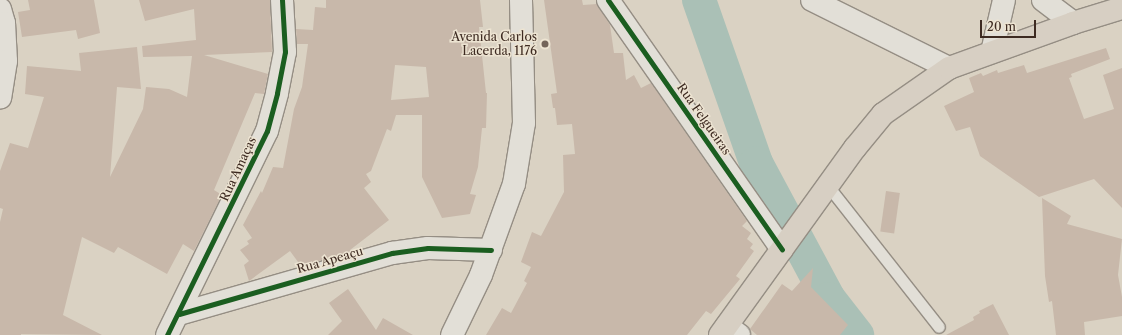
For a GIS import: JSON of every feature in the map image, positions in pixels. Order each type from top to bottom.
[{"type":"main road","points":[[729,332],[785,246],[822,193],[867,132],[883,114],[949,68],[1073,23],[1122,8]]},
{"type":"street","name":"Rua Amaças","points":[[167,335],[179,314],[267,131],[277,93],[285,52],[282,0]]},
{"type":"street","points":[[452,335],[481,275],[514,184],[524,123],[521,0]]},
{"type":"street","name":"Rua Felgueiras","points":[[608,0],[785,246]]},
{"type":"street","points":[[992,52],[1004,0]]},
{"type":"street","points":[[1043,0],[1073,23]]},
{"type":"street","points":[[816,1],[949,68]]},
{"type":"street","points":[[0,9],[4,22],[6,60],[0,98]]},
{"type":"street","name":"Rua Apeaçu","points":[[179,314],[392,253],[428,248],[491,250]]},
{"type":"lane","points":[[822,193],[939,327]]},
{"type":"building","points":[[28,0],[94,0],[100,33],[78,39],[76,30],[22,37],[18,12],[30,10]]},
{"type":"building","points":[[139,0],[270,0],[272,52],[204,55],[268,74],[264,94],[255,93],[214,190],[222,195],[194,251],[183,244],[167,274],[118,247],[114,253],[82,237],[63,315],[102,335],[0,335],[0,222],[3,209],[0,208],[0,171],[10,143],[28,148],[44,97],[25,94],[27,66],[81,71],[79,53],[137,47],[141,89],[117,87],[110,177],[143,109],[146,87],[169,89],[187,97],[192,56],[143,57],[142,46],[196,40],[194,9],[145,21]]},
{"type":"building","points":[[326,0],[480,0],[483,27],[479,27],[487,93],[486,128],[482,128],[478,167],[470,194],[476,195],[470,214],[442,218],[422,177],[422,115],[396,115],[391,131],[387,129],[371,171],[366,174],[371,182],[364,188],[389,220],[350,250],[351,252],[301,266],[290,251],[249,281],[244,265],[249,261],[240,250],[249,244],[247,241],[252,238],[243,225],[261,191],[262,193],[273,167],[283,168],[294,109],[302,87],[308,44],[297,44],[296,29],[313,30],[315,7],[326,8]],"holes":[[[395,65],[426,67],[429,97],[391,100]]]},
{"type":"building","points":[[544,0],[582,0],[583,5],[597,4],[610,25],[614,53],[623,53],[626,80],[634,75],[641,88],[651,83],[747,221],[742,226],[751,233],[747,239],[753,244],[750,248],[754,251],[736,276],[740,279],[711,314],[706,311],[687,335],[486,335],[502,308],[511,313],[527,283],[524,281],[531,267],[521,262],[532,232],[541,236],[564,192],[563,155],[575,154],[572,124],[557,125],[555,108],[553,108],[551,94],[557,93]]},
{"type":"building","points":[[1106,48],[1110,59],[1071,74],[1072,77],[1069,78],[1084,119],[1114,109],[1103,75],[1122,68],[1122,208],[1094,179],[1039,197],[980,156],[970,127],[956,131],[944,106],[974,92],[969,78],[981,73],[983,76],[997,70],[998,73],[1024,65],[1027,73]]},
{"type":"building","points":[[886,191],[900,193],[894,234],[880,232]]},
{"type":"building","points":[[1042,198],[1071,216],[1067,224],[1122,239],[1118,275],[1122,297],[1122,316],[1084,322],[1085,335],[1056,335],[1052,301],[1049,302],[1045,276]]},
{"type":"building","points":[[813,268],[811,287],[848,325],[840,335],[757,335],[750,329],[782,284],[792,291]]},
{"type":"building","points":[[348,289],[376,330],[383,318],[413,335],[328,335],[342,321],[329,303]]},
{"type":"building","points":[[993,304],[1009,335],[946,335],[974,320],[973,317],[980,313],[979,311]]},
{"type":"waterway","points":[[699,0],[756,163],[829,299],[857,335]]},
{"type":"cycle path","points":[[167,335],[267,131],[277,93],[285,52],[282,0]]},
{"type":"cycle path","points":[[608,0],[782,249]]},
{"type":"cycle path","points":[[179,314],[392,253],[428,248],[491,250]]},
{"type":"place","name":"Avenida Carlos Lacerda, 1176","points":[[545,44]]}]
